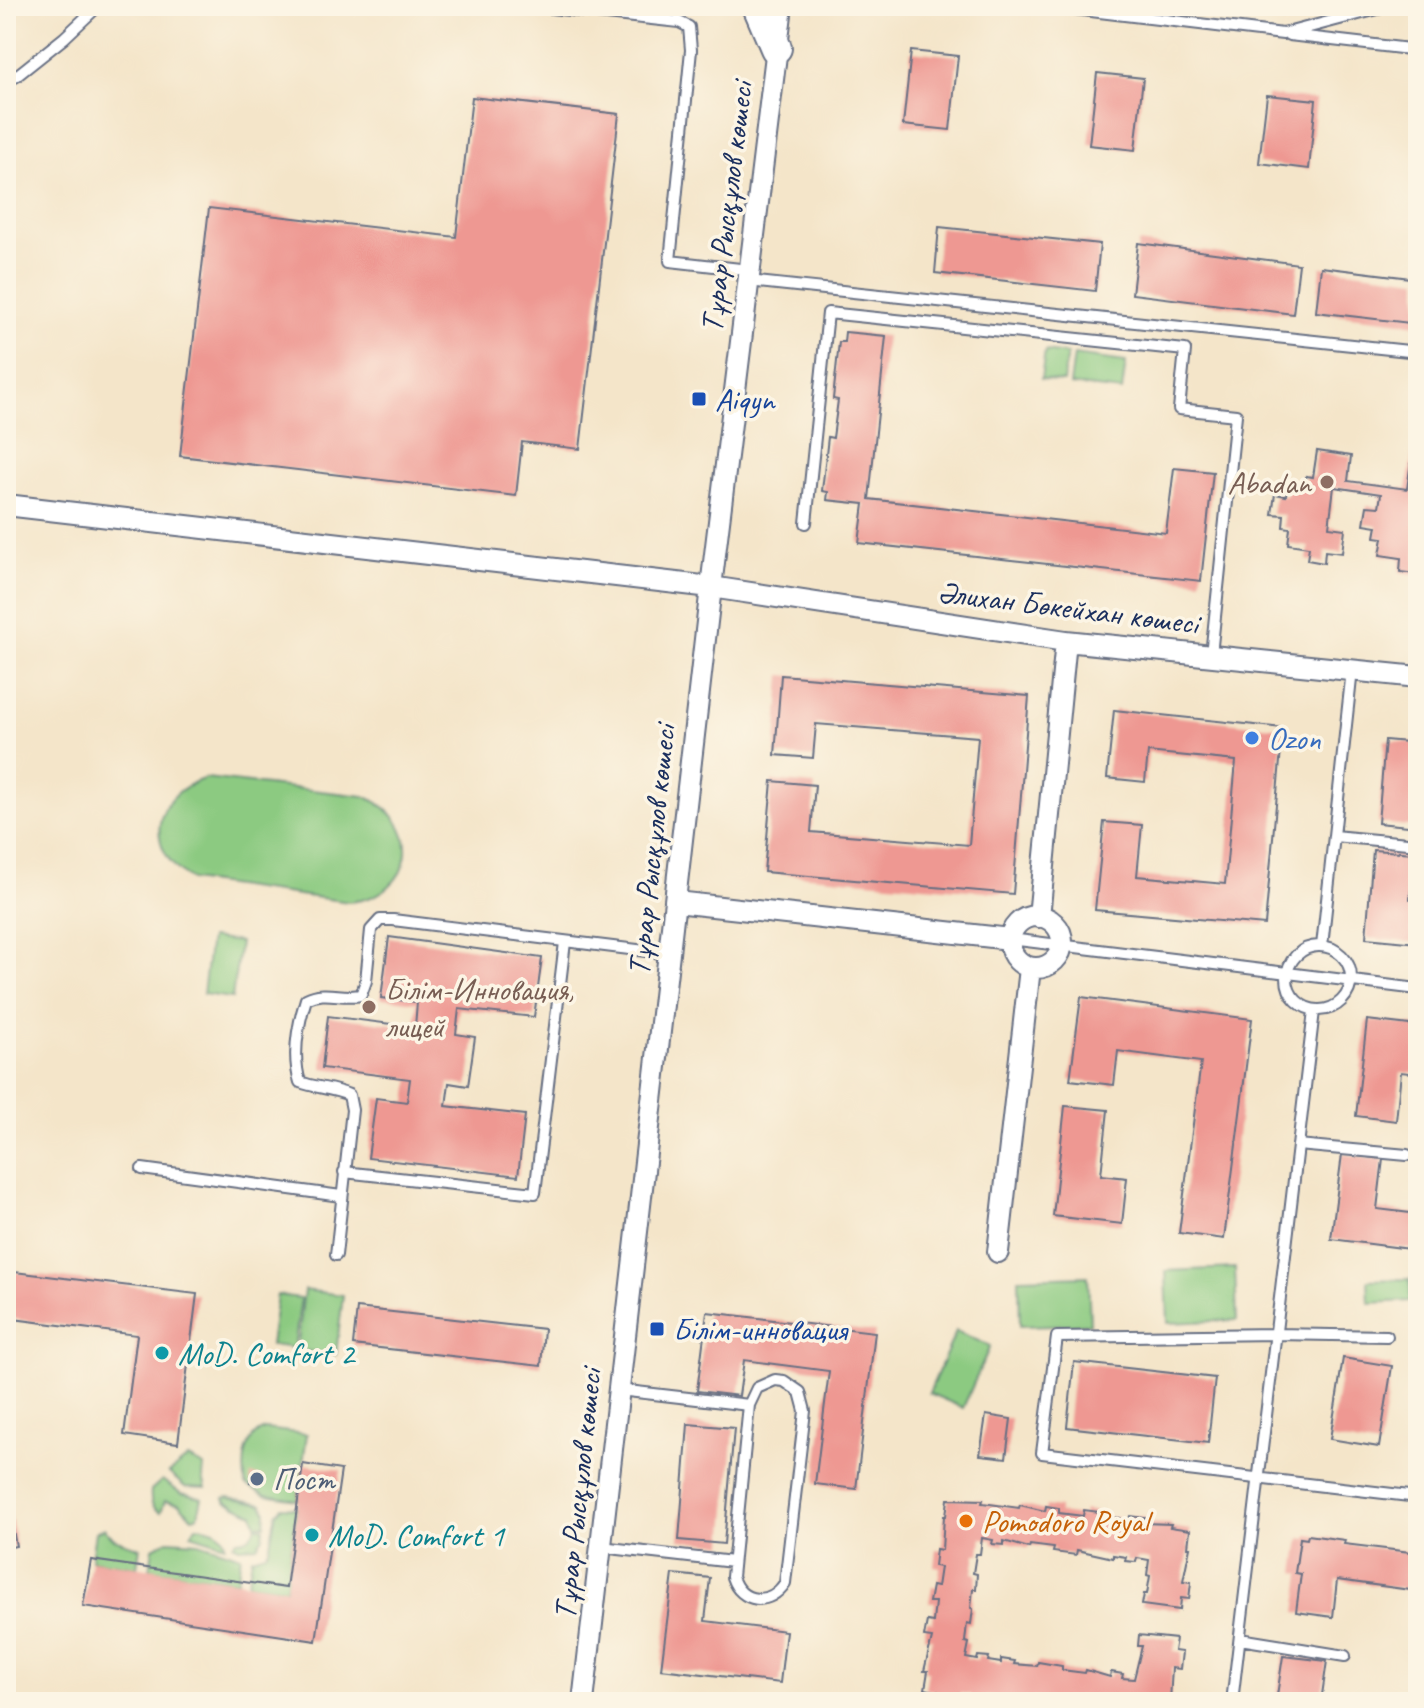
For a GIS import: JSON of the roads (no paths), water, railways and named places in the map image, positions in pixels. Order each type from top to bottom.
[{"type":"main road","points":[[758,6],[776,48]]},
{"type":"street","name":"Тұрар Рысқұлов көшесі","points":[[583,1702],[711,587],[782,6]]},
{"type":"street","name":"Әлихан Бөкейхан көшесі","points":[[6,505],[711,587],[1066,641],[1418,677]]},
{"type":"street","points":[[1039,917],[1066,641]]},
{"type":"street","points":[[676,902],[1010,939]]},
{"type":"street","points":[[1031,917],[1039,917],[1056,926],[1062,938],[1062,947],[1054,961],[1030,968],[1017,960],[1010,947],[1010,939],[1017,924],[1031,917]]},
{"type":"street","points":[[998,1252],[1030,968]]},
{"type":"lane","points":[[6,79],[15,77],[98,6]]},
{"type":"lane","points":[[533,6],[679,22],[689,27],[691,50],[670,261],[748,275],[1418,352]]},
{"type":"lane","points":[[1042,6],[1418,50]]},
{"type":"lane","points":[[1283,34],[1389,6]]},
{"type":"lane","points":[[806,523],[828,313],[1185,350],[1179,409],[1236,415],[1211,655]]},
{"type":"lane","points":[[1322,946],[1352,670]]},
{"type":"lane","points":[[1334,836],[1418,844]]},
{"type":"lane","points":[[336,1255],[352,1110],[349,1095],[337,1089],[313,1087],[300,1082],[295,1068],[301,1015],[306,999],[318,993],[350,997],[361,995],[366,981],[371,930],[380,920],[670,954]]},
{"type":"lane","points":[[1010,939],[1418,989]]},
{"type":"lane","points":[[344,1172],[535,1193],[565,942]]},
{"type":"lane","points":[[1322,946],[1340,954],[1347,961],[1353,981],[1343,1000],[1335,1007],[1314,1011],[1296,1002],[1290,993],[1287,973],[1289,964],[1303,950],[1322,946]]},
{"type":"lane","points":[[1232,1702],[1314,1011]]},
{"type":"lane","points":[[1298,1145],[1407,1155]]},
{"type":"lane","points":[[142,1169],[341,1196]]},
{"type":"lane","points":[[1387,1336],[1057,1337],[1042,1453],[1418,1497]]},
{"type":"lane","points":[[775,1380],[793,1386],[804,1401],[805,1411],[785,1583],[774,1596],[765,1599],[748,1597],[735,1586],[732,1577],[749,1405],[757,1388],[775,1380]]},
{"type":"lane","points":[[619,1390],[749,1405]]},
{"type":"lane","points":[[601,1547],[733,1562]]},
{"type":"lane","points":[[1240,1639],[1345,1656]]},
{"type":"place","name":"Aiqyn","points":[[699,399]]},
{"type":"place","name":"Abadan","points":[[1327,482]]},
{"type":"place","name":"Ozon","points":[[1252,738]]},
{"type":"place","name":"Білім-Инновация, лицей","points":[[369,1007]]},
{"type":"place","name":"Білім-инновация","points":[[657,1329]]},
{"type":"place","name":"МoD. Comfort 2","points":[[162,1353]]},
{"type":"place","name":"Пост","points":[[257,1479]]},
{"type":"place","name":"Pomodoro Royal","points":[[966,1521]]},
{"type":"place","name":"МoD. Comfort 1","points":[[312,1535]]}]
